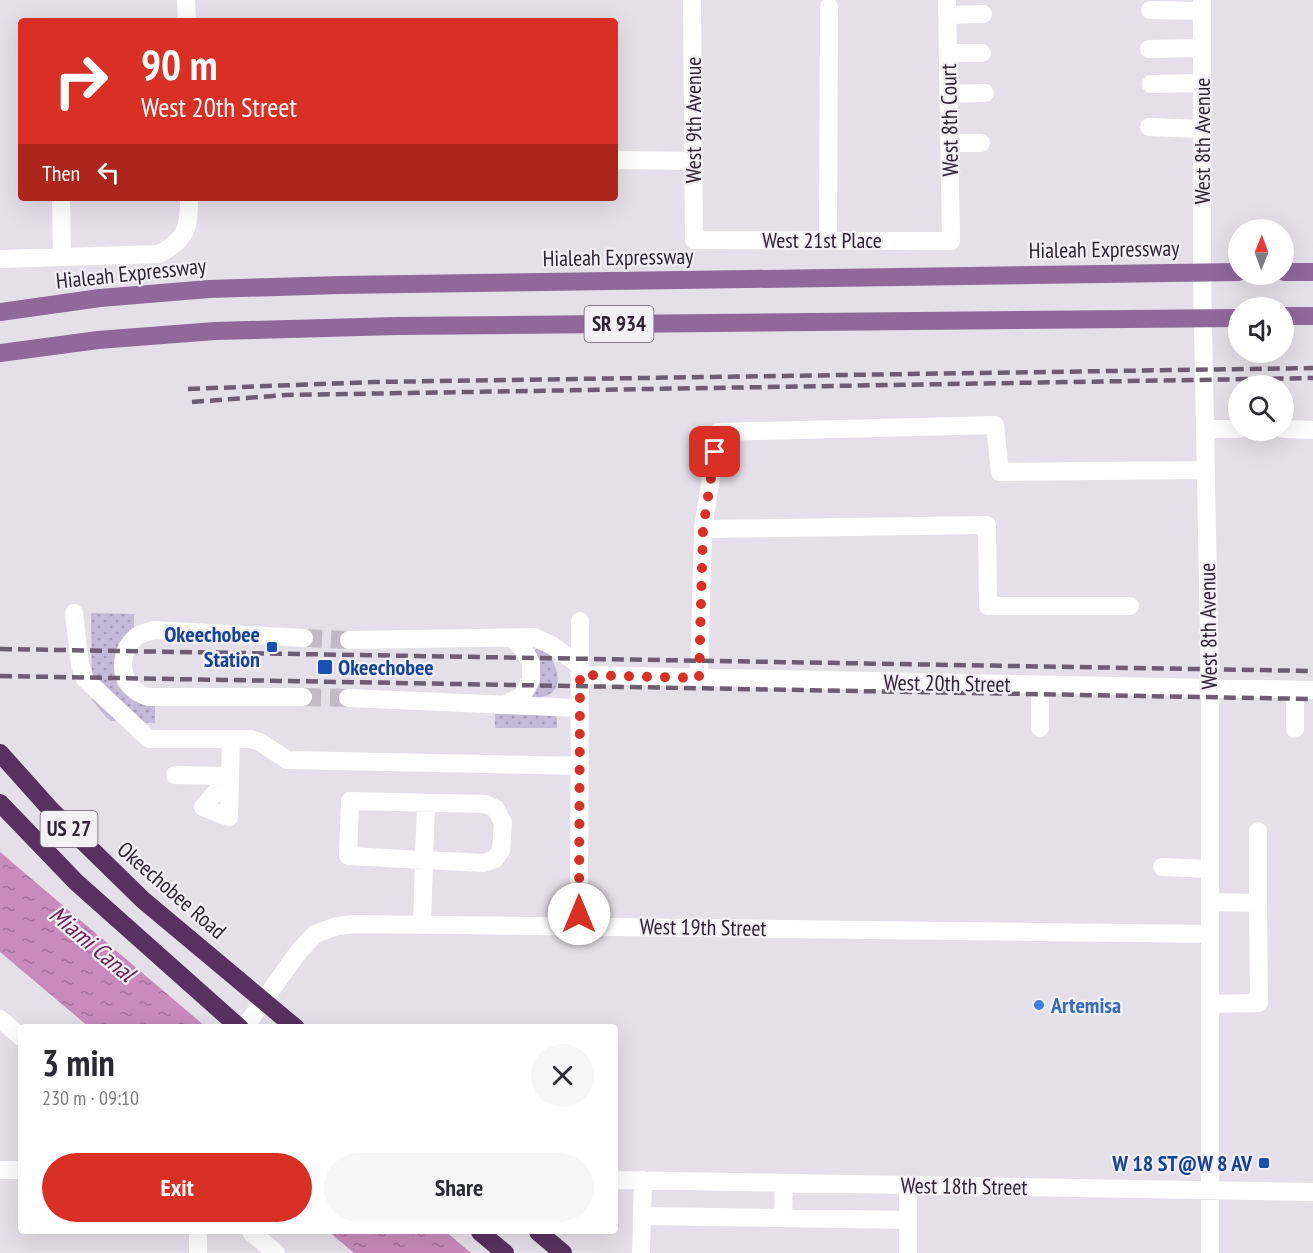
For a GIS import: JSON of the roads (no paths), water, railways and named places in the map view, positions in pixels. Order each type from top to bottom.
[{"type":"highway","name":"Okeechobee Road","points":[[0,753],[51,810],[143,900],[291,1024]]},
{"type":"highway","name":"US 27","points":[[0,803],[76,882],[237,1024]]},
{"type":"highway","points":[[482,1234],[505,1253]]},
{"type":"highway","points":[[540,1234],[563,1253]]},
{"type":"main road","name":"Hialeah Expressway","points":[[0,312],[100,298],[221,288],[1228,272]]},
{"type":"main road","points":[[1294,272],[1313,272]]},
{"type":"main road","points":[[1294,316],[1313,316]]},
{"type":"main road","name":"SR 934","points":[[0,353],[98,340],[215,331],[444,326],[1228,318]]},
{"type":"street","points":[[186,0],[187,18]]},
{"type":"street","name":"West 9th Avenue","points":[[692,0],[694,240]]},
{"type":"street","points":[[1150,10],[1202,5]]},
{"type":"street","name":"West 8th Avenue","points":[[1202,5],[1202,272],[1210,689],[1210,1253]]},
{"type":"street","points":[[828,240],[829,7]]},
{"type":"street","points":[[947,8],[983,14]]},
{"type":"street","name":"West 8th Court","points":[[947,8],[951,241]]},
{"type":"street","points":[[1149,50],[1202,48]]},
{"type":"street","points":[[948,53],[981,53]]},
{"type":"street","points":[[1151,84],[1202,83]]},
{"type":"street","points":[[948,94],[985,93]]},
{"type":"street","points":[[1149,127],[1202,129]]},
{"type":"street","points":[[949,143],[981,143]]},
{"type":"street","points":[[618,160],[694,161]]},
{"type":"street","points":[[61,201],[62,257]]},
{"type":"street","points":[[0,259],[159,254],[175,246],[189,225],[189,201]]},
{"type":"street","name":"West 21st Place","points":[[694,240],[951,241]]},
{"type":"street","points":[[699,678],[703,529],[718,432],[995,425],[1000,472],[1205,470]]},
{"type":"street","points":[[1205,429],[1228,429]]},
{"type":"street","points":[[1294,429],[1313,430]]},
{"type":"street","points":[[703,529],[987,525],[988,606],[1130,606]]},
{"type":"street","points":[[74,613],[80,665],[85,679],[150,739],[251,740],[260,742],[287,760],[580,766]]},
{"type":"street","points":[[579,926],[580,621]]},
{"type":"street","points":[[303,697],[149,698],[132,689],[122,671],[123,655],[136,636],[154,630],[304,638]]},
{"type":"street","points":[[349,640],[534,637],[553,646],[580,670]]},
{"type":"street","points":[[503,706],[522,696],[531,680],[531,663],[524,650],[512,638]]},
{"type":"street","name":"West 20th Street","points":[[580,670],[699,678],[1304,690]]},
{"type":"street","points":[[1040,728],[1041,685]]},
{"type":"street","points":[[1295,729],[1304,690]]},
{"type":"street","points":[[348,698],[580,708]]},
{"type":"street","points":[[175,775],[230,776],[231,739]]},
{"type":"street","points":[[350,801],[485,804],[496,809],[503,824],[501,850],[495,859],[484,863],[424,860],[348,856],[350,801]]},
{"type":"street","points":[[422,925],[426,803]]},
{"type":"street","points":[[1210,1004],[1259,1003],[1258,831]]},
{"type":"street","points":[[1162,867],[1210,869]]},
{"type":"street","points":[[1210,902],[1258,903]]},
{"type":"street","name":"West 19th Street","points":[[245,1024],[299,951],[315,934],[336,926],[579,926],[1210,934]]},
{"type":"street","points":[[0,1019],[18,1034]]},
{"type":"street","points":[[0,1170],[18,1170]]},
{"type":"street","name":"West 18th Street","points":[[618,1180],[1313,1192]]},
{"type":"street","points":[[641,1253],[643,1180]]},
{"type":"street","points":[[783,1218],[784,1183]]},
{"type":"street","points":[[908,1185],[908,1253]]},
{"type":"street","points":[[642,1216],[908,1220]]},
{"type":"street","points":[[198,1234],[198,1253]]},
{"type":"street","points":[[253,1234],[276,1253]]},
{"type":"water","name":"Miami Canal","points":[[0,852],[202,1024],[85,1024],[0,952]]},
{"type":"water","points":[[331,1234],[448,1234],[471,1253],[354,1253]]},
{"type":"tunnel","points":[[304,638],[349,640]]},
{"type":"tunnel","points":[[303,697],[348,698]]},
{"type":"railway","points":[[188,389],[374,382],[1313,368]]},
{"type":"railway","points":[[192,402],[286,395],[1313,378]]},
{"type":"railway","points":[[0,649],[1313,671]]},
{"type":"railway","points":[[0,676],[1313,699]]},
{"type":"place","name":"Okeechobee Station","points":[[272,647]]},
{"type":"place","name":"Okeechobee","points":[[325,667]]},
{"type":"place","name":"Artemisa","points":[[1039,1005]]},
{"type":"place","name":"W 18 ST@W 8 AV","points":[[1264,1163]]}]
